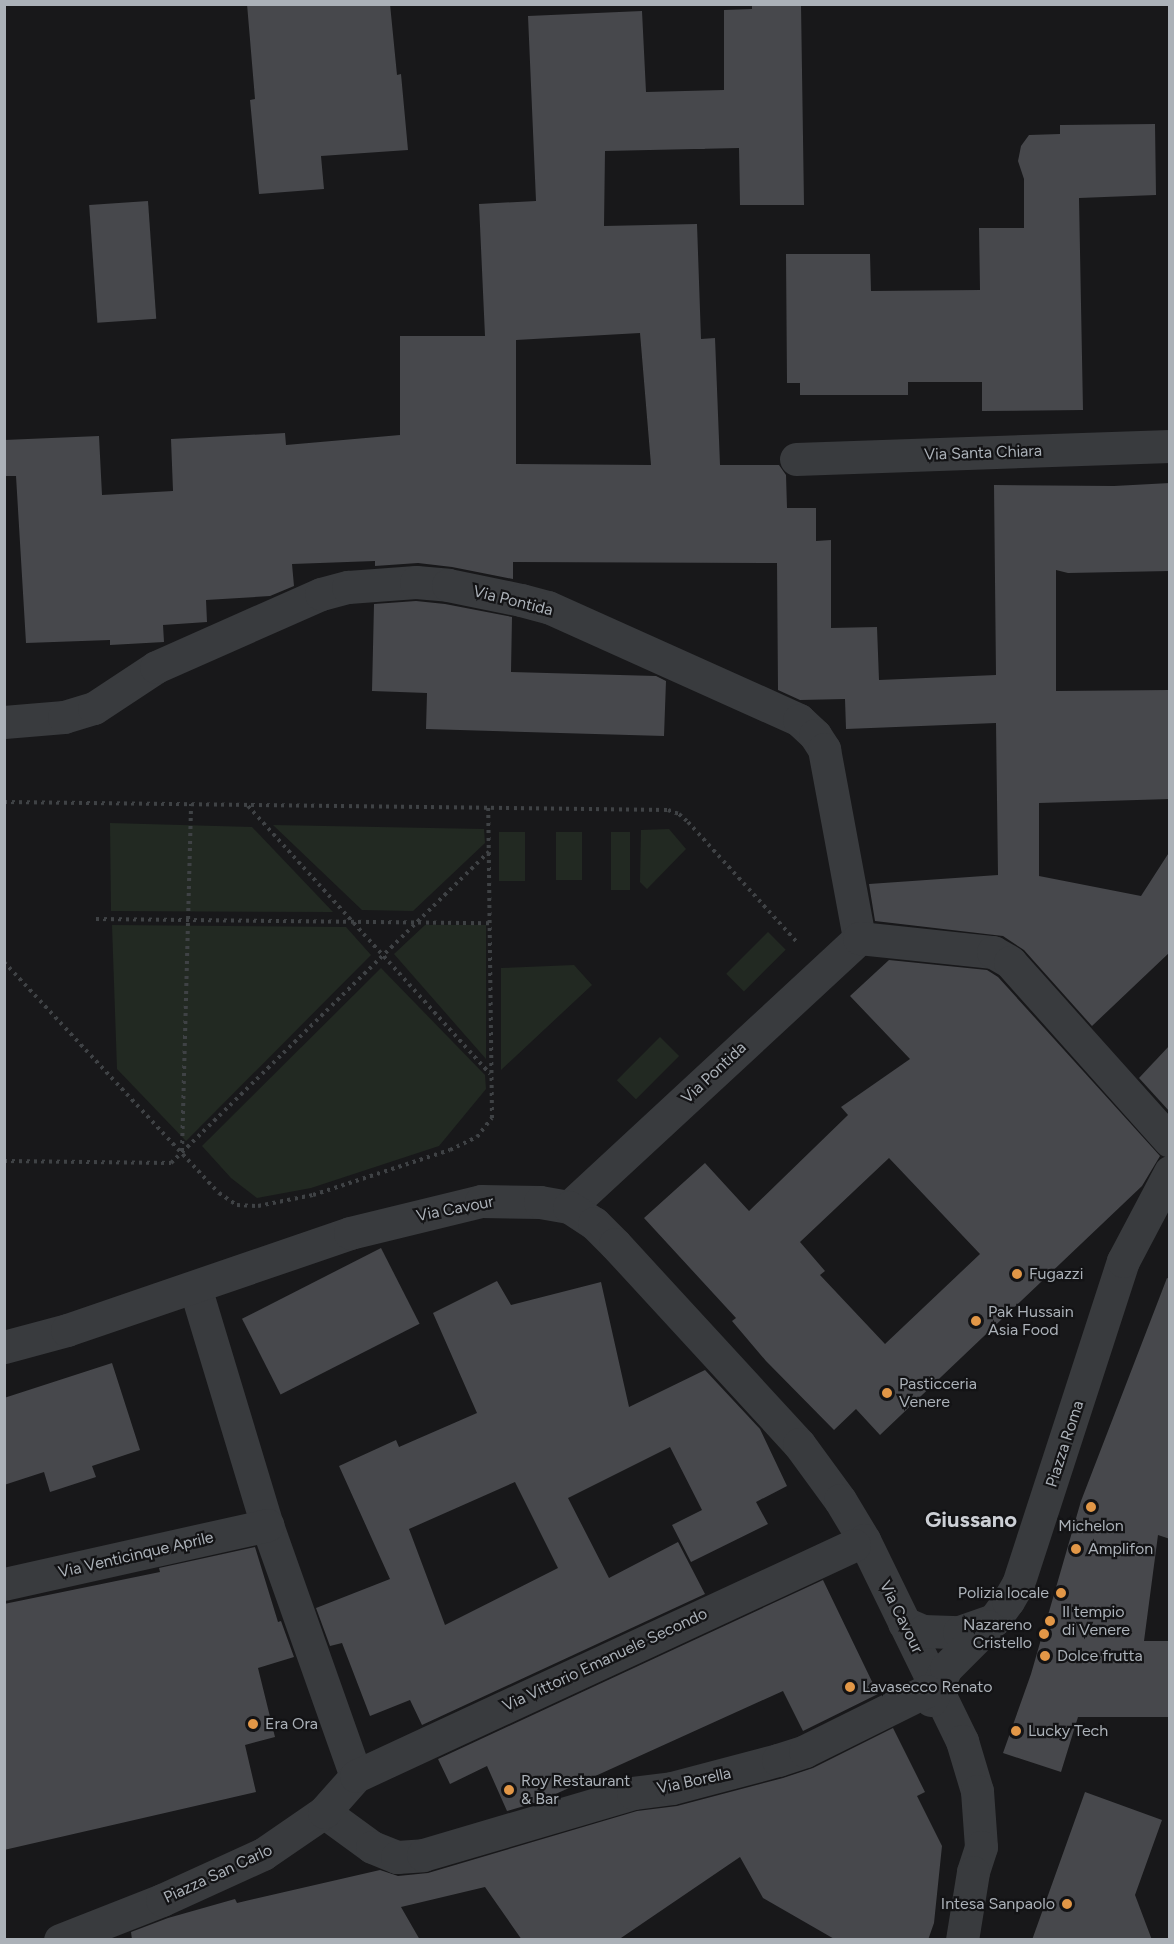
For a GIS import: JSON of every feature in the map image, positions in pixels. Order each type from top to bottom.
[{"type":"street","name":"Via Santa Chiara","points":[[795,459],[1170,446]]},
{"type":"street","name":"Via Pontida","points":[[4,722],[64,717],[94,708],[156,667],[321,594],[348,587],[416,582],[448,585],[548,607],[799,720],[815,735],[824,749],[859,939],[569,1207]]},
{"type":"street","points":[[859,939],[993,952],[1010,962],[1170,1141]]},
{"type":"street","name":"Piazza Roma","points":[[931,1692],[946,1668],[994,1620],[1018,1584],[1123,1261],[1170,1172]]},
{"type":"street","name":"Via Cavour","points":[[4,1347],[67,1330],[350,1233],[481,1201],[540,1202],[569,1207],[594,1223],[615,1244],[799,1444],[815,1464],[864,1540],[904,1623],[952,1744],[968,1793],[970,1833],[968,1859],[973,1872],[962,1940]]},
{"type":"street","points":[[195,1287],[267,1525],[356,1776]]},
{"type":"street","name":"Via Cavour","points":[[815,1464],[827,1499],[854,1545],[931,1692]]},
{"type":"street","name":"Via Venticinque Aprile","points":[[4,1584],[267,1525]]},
{"type":"street","name":"Via Vittorio Emanuele Secondo","points":[[356,1776],[854,1545]]},
{"type":"street","points":[[904,1623],[922,1631],[954,1633],[994,1620]]},
{"type":"street","name":"Via Borella","points":[[324,1812],[372,1847],[397,1857],[423,1855],[633,1793],[672,1788],[778,1760],[805,1751],[931,1692]]},
{"type":"street","name":"Piazza San Carlo","points":[[60,1940],[162,1900],[263,1854],[324,1812],[356,1776]]},
{"type":"path","points":[[4,802],[668,810],[679,814],[802,948]]},
{"type":"path","points":[[182,1152],[191,804]]},
{"type":"path","points":[[247,805],[491,1075]]},
{"type":"path","points":[[4,962],[219,1193],[237,1205],[258,1206],[313,1195],[450,1149],[477,1137],[492,1118],[488,808]]},
{"type":"path","points":[[4,1161],[171,1163],[490,850]]},
{"type":"path","points":[[96,919],[490,923]]},
{"type":"shaded area","points":[[110,823],[252,827],[333,912],[111,911]]},
{"type":"shaded area","points":[[273,825],[484,829],[485,843],[413,911],[362,910]]},
{"type":"shaded area","points":[[669,829],[686,849],[647,889],[640,882],[641,830]]},
{"type":"shaded area","points":[[499,832],[525,832],[525,881],[499,881]]},
{"type":"shaded area","points":[[556,832],[582,832],[582,880],[556,880]]},
{"type":"shaded area","points":[[611,832],[630,832],[630,890],[611,890]]},
{"type":"shaded area","points":[[112,925],[346,927],[371,955],[186,1141],[117,1069]]},
{"type":"shaded area","points":[[425,925],[486,925],[486,1059],[394,954]]},
{"type":"shaded area","points":[[768,932],[786,950],[744,991],[726,974]]},
{"type":"shaded area","points":[[574,965],[592,985],[501,1070],[501,968]]},
{"type":"shaded area","points":[[381,968],[485,1075],[486,1089],[439,1146],[311,1188],[257,1198],[231,1178],[202,1146]]},
{"type":"shaded area","points":[[660,1037],[679,1056],[636,1099],[617,1080]]},
{"type":"building","points":[[247,4],[390,4],[397,75],[401,74],[408,150],[321,156],[324,189],[259,194],[250,100],[255,99]]},
{"type":"building","points":[[752,4],[801,4],[804,205],[740,205],[739,148],[605,151],[604,226],[697,224],[701,339],[715,338],[720,465],[779,465],[786,475],[787,508],[816,508],[816,541],[831,540],[831,628],[877,627],[879,680],[996,675],[994,485],[1114,486],[1170,483],[1170,571],[1068,573],[1056,570],[1056,691],[1170,690],[1170,799],[1039,803],[1039,876],[1141,896],[1170,851],[1170,952],[1092,1026],[1024,950],[1003,936],[875,921],[869,884],[998,875],[996,723],[846,729],[845,699],[800,700],[778,690],[777,563],[513,562],[513,579],[418,563],[375,566],[375,561],[292,564],[294,586],[270,596],[206,600],[207,622],[163,625],[164,642],[110,645],[110,640],[26,643],[16,476],[4,476],[4,440],[99,436],[102,495],[173,491],[171,439],[285,433],[286,445],[400,435],[400,336],[485,336],[479,204],[536,201],[528,16],[642,11],[646,92],[724,90],[724,10],[752,9]],"holes":[[[640,333],[651,465],[516,464],[516,340]]]},
{"type":"building","points":[[1155,124],[1156,195],[1079,198],[1083,410],[982,411],[982,382],[908,382],[908,395],[800,395],[800,383],[787,383],[786,254],[870,254],[871,291],[980,290],[979,228],[1024,228],[1024,179],[1018,161],[1021,146],[1029,135],[1060,134],[1060,125]]},
{"type":"building","points":[[148,201],[156,319],[97,323],[89,205]]},
{"type":"building","points":[[416,601],[445,604],[512,617],[511,672],[656,676],[666,681],[664,736],[426,729],[427,693],[372,691],[374,604]]},
{"type":"building","points":[[889,960],[987,970],[998,977],[1160,1156],[1142,1186],[880,1435],[856,1409],[834,1430],[766,1361],[732,1321],[736,1318],[644,1218],[705,1163],[749,1211],[848,1115],[841,1107],[910,1059],[850,996]],"holes":[[[889,1158],[980,1254],[885,1344],[820,1275],[825,1271],[800,1242]]]},
{"type":"building","points":[[1170,1045],[1170,1112],[1139,1078]]},
{"type":"building","points":[[381,1248],[420,1324],[281,1395],[242,1319]]},
{"type":"building","points":[[1167,1278],[1170,1279],[1170,1539],[1158,1535],[1144,1641],[1170,1641],[1170,1717],[1078,1717],[1061,1772],[1003,1753],[1031,1674],[1081,1501]]},
{"type":"building","points":[[497,1281],[511,1305],[601,1282],[629,1407],[705,1370],[760,1429],[787,1486],[756,1502],[768,1524],[691,1562],[672,1525],[702,1510],[670,1447],[568,1498],[609,1578],[678,1542],[705,1594],[422,1725],[410,1700],[370,1716],[342,1643],[330,1646],[316,1608],[390,1579],[339,1466],[396,1440],[399,1447],[477,1413],[433,1313]],"holes":[[[515,1482],[558,1568],[445,1625],[409,1529]]]},
{"type":"building","points":[[112,1363],[140,1450],[92,1466],[96,1477],[50,1492],[44,1472],[4,1485],[4,1398]]},
{"type":"building","points":[[255,1547],[278,1622],[281,1621],[294,1657],[258,1668],[275,1737],[245,1745],[256,1792],[4,1850],[4,1604],[160,1572],[159,1568]]},
{"type":"building","points":[[823,1580],[878,1694],[803,1731],[783,1691],[538,1802],[507,1811],[487,1766],[450,1784],[438,1759]]},
{"type":"building","points":[[893,1728],[925,1792],[917,1796],[942,1846],[934,1923],[928,1940],[836,1940],[763,1898],[740,1857],[618,1940],[522,1940],[485,1887],[401,1907],[420,1940],[132,1940],[131,1932],[168,1918],[235,1899],[237,1903],[380,1870],[398,1876],[428,1873],[637,1811],[677,1806],[783,1778],[813,1768]]},
{"type":"building","points":[[1085,1792],[1162,1820],[1135,1895],[1152,1940],[1032,1940]]},
{"type":"place","name":"Fugazzi","points":[[1017,1274]]},
{"type":"place","name":"Pak Hussain Asia Food","points":[[976,1321]]},
{"type":"place","name":"Pasticceria Venere","points":[[887,1393]]},
{"type":"place","name":"Michelon","points":[[1091,1507]]},
{"type":"place","name":"Amplifon","points":[[1076,1549]]},
{"type":"place","name":"Polizia locale","points":[[1061,1593]]},
{"type":"place","name":"Il tempio di Venere","points":[[1050,1621]]},
{"type":"place","name":"Nazareno Cristello","points":[[1044,1634]]},
{"type":"place","name":"Dolce frutta","points":[[1045,1656]]},
{"type":"place","name":"Lavasecco Renato","points":[[850,1687]]},
{"type":"place","name":"Era Ora","points":[[253,1724]]},
{"type":"place","name":"Lucky Tech","points":[[1016,1731]]},
{"type":"place","name":"Roy Restaurant & Bar","points":[[509,1790]]},
{"type":"place","name":"Intesa Sanpaolo","points":[[1067,1904]]},
{"type":"district","name":"Giussano","points":[[971,1520]]}]
